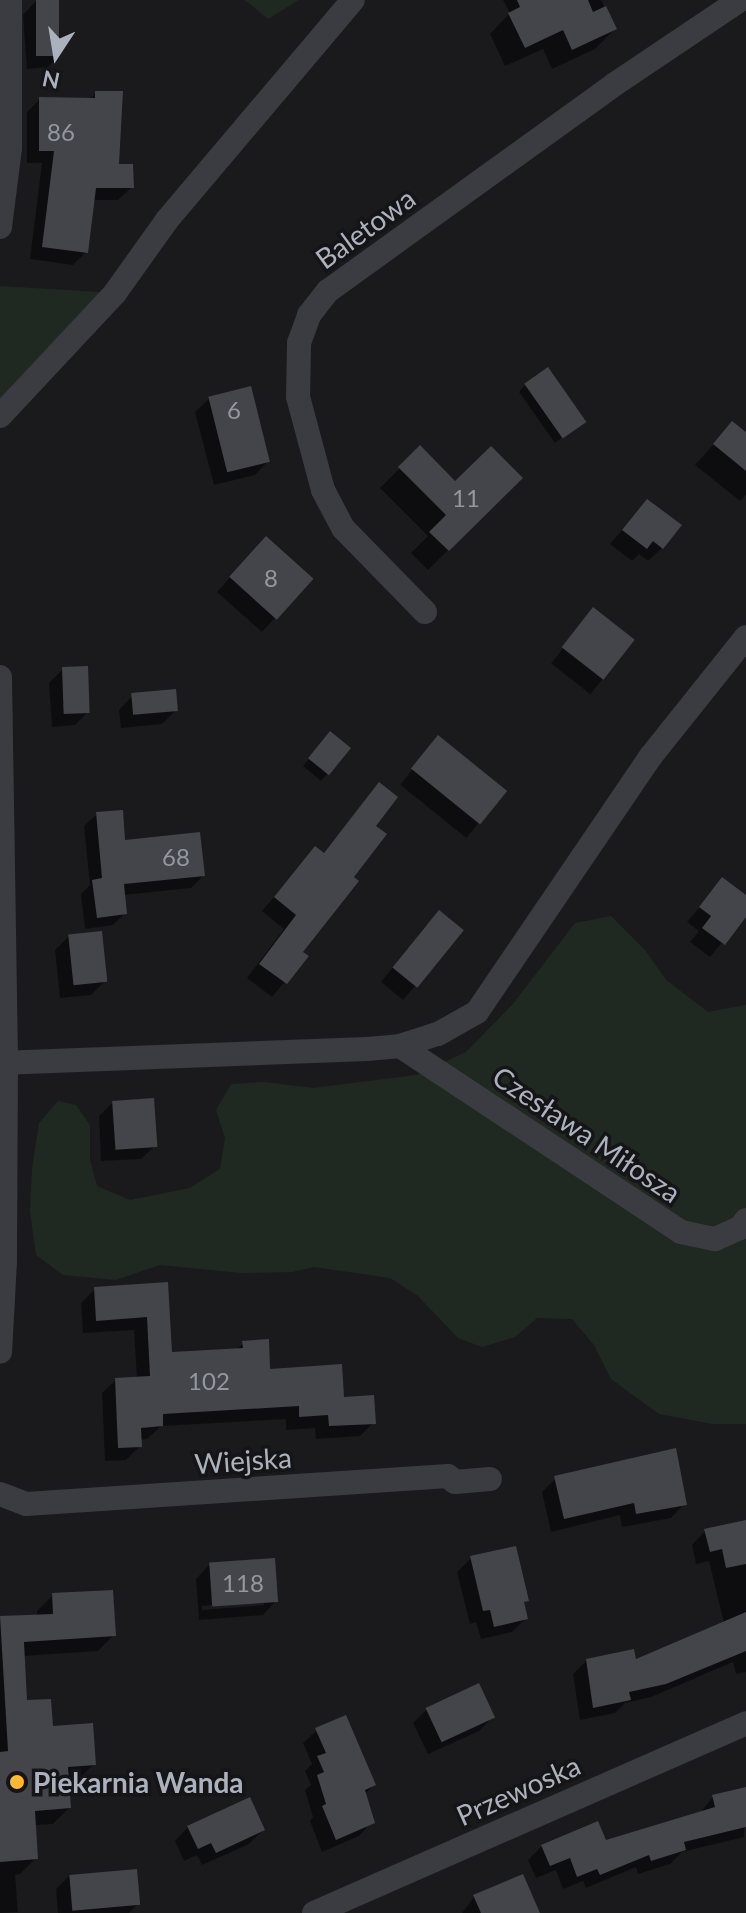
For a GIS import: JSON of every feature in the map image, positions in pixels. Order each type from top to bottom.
[{"type":"street","points":[[0,227],[10,148],[5,55],[10,0]]},
{"type":"street","points":[[0,416],[115,293],[167,220],[353,0]]},
{"type":"street","name":"Baletowa","points":[[425,612],[343,528],[323,490],[298,397],[299,343],[309,315],[340,281],[615,84],[740,0]]},
{"type":"street","points":[[3,1063],[400,1046],[438,1034],[477,1012],[651,756],[746,637]]},
{"type":"street","points":[[0,677],[5,1261],[0,1352]]},
{"type":"street","name":"Czesława Miłosza","points":[[400,1046],[681,1232],[715,1239],[740,1228],[746,1220]]},
{"type":"street","name":"Wiejska","points":[[0,1494],[26,1504],[448,1476],[455,1482],[490,1479]]},
{"type":"street","name":"Przewoska","points":[[314,1913],[746,1723]]},
{"type":"shaded area","points":[[245,0],[299,0],[268,19]]},
{"type":"shaded area","points":[[0,286],[115,293],[0,416]]},
{"type":"shaded area","points":[[611,916],[645,950],[666,980],[708,1012],[746,1005],[746,1424],[713,1424],[659,1414],[611,1379],[594,1345],[572,1319],[537,1318],[515,1337],[482,1347],[458,1338],[417,1295],[390,1278],[314,1267],[292,1272],[242,1273],[160,1265],[116,1280],[63,1275],[36,1255],[30,1211],[32,1169],[39,1123],[58,1101],[76,1105],[90,1125],[90,1160],[97,1186],[130,1200],[190,1188],[220,1169],[225,1138],[216,1110],[231,1084],[264,1082],[313,1088],[416,1075],[466,1052],[513,1004],[575,923]]},
{"type":"building","points":[[36,0],[59,0],[59,56],[36,56]]},
{"type":"building","points":[[517,0],[588,0],[593,12],[606,6],[617,29],[572,50],[563,30],[525,48],[508,13],[520,7]]},
{"type":"building","points":[[95,91],[123,91],[119,164],[133,164],[134,188],[96,188],[88,253],[42,247],[54,151],[39,151],[39,97],[95,98]]},
{"type":"building","points":[[548,367],[586,422],[563,439],[524,384]]},
{"type":"building","points":[[251,386],[270,462],[227,472],[208,397]]},
{"type":"building","points":[[732,421],[746,432],[746,471],[713,444]]},
{"type":"building","points":[[420,445],[455,481],[491,446],[523,478],[449,551],[429,532],[446,515],[398,467]]},
{"type":"building","points":[[647,499],[682,525],[663,549],[653,541],[647,549],[622,530]]},
{"type":"building","points":[[266,536],[314,579],[277,620],[229,577]]},
{"type":"building","points":[[593,607],[635,640],[603,680],[562,647]]},
{"type":"building","points":[[88,666],[90,713],[64,714],[62,667]]},
{"type":"building","points":[[176,689],[178,711],[133,715],[131,693]]},
{"type":"building","points":[[330,731],[351,748],[329,775],[308,758]]},
{"type":"building","points":[[438,735],[507,791],[480,824],[411,768]]},
{"type":"building","points":[[379,782],[398,797],[376,826],[387,834],[354,877],[359,881],[303,952],[309,956],[287,984],[259,964],[296,915],[274,897],[315,846],[324,853]]},
{"type":"building","points":[[123,810],[125,840],[200,832],[205,876],[124,884],[127,914],[97,918],[92,880],[102,878],[96,812]]},
{"type":"building","points":[[722,877],[746,895],[746,917],[725,945],[702,928],[711,916],[699,907]]},
{"type":"building","points":[[439,910],[464,930],[417,988],[392,968]]},
{"type":"building","points":[[102,931],[107,982],[74,985],[68,935]]},
{"type":"building","points":[[154,1098],[157,1147],[116,1150],[112,1101]]},
{"type":"building","points":[[168,1282],[172,1352],[243,1348],[242,1341],[269,1339],[270,1369],[342,1364],[344,1397],[374,1395],[376,1424],[329,1426],[328,1415],[299,1417],[299,1406],[163,1414],[163,1426],[141,1428],[142,1447],[118,1448],[115,1378],[150,1376],[147,1317],[96,1321],[94,1287]]},
{"type":"building","points":[[676,1448],[687,1505],[636,1514],[634,1503],[564,1519],[554,1476]]},
{"type":"building","points":[[746,1520],[746,1564],[726,1568],[722,1549],[710,1552],[704,1529]]},
{"type":"building","points":[[516,1546],[529,1601],[524,1602],[528,1619],[494,1627],[490,1610],[483,1611],[470,1556]]},
{"type":"building","points":[[275,1558],[278,1602],[212,1606],[209,1563]]},
{"type":"building","points":[[113,1590],[116,1636],[24,1642],[27,1700],[51,1699],[53,1726],[93,1723],[96,1765],[68,1767],[71,1808],[35,1811],[38,1859],[0,1862],[0,1752],[8,1751],[0,1616],[53,1614],[52,1593]]},
{"type":"building","points":[[746,1612],[746,1651],[666,1684],[629,1692],[631,1700],[593,1708],[586,1659],[634,1649],[636,1659]]},
{"type":"building","points":[[479,1683],[495,1717],[442,1742],[426,1708]]},
{"type":"building","points":[[346,1715],[376,1785],[365,1790],[375,1823],[336,1840],[322,1806],[326,1804],[317,1775],[324,1772],[317,1756],[326,1753],[315,1728]]},
{"type":"building","points":[[746,1787],[746,1827],[684,1842],[686,1850],[651,1861],[649,1855],[600,1875],[597,1869],[577,1877],[570,1858],[550,1866],[541,1845],[598,1821],[606,1840],[715,1807],[712,1795]]},
{"type":"building","points":[[250,1797],[265,1830],[216,1853],[211,1843],[198,1849],[187,1826]]},
{"type":"building","points":[[137,1869],[140,1905],[72,1911],[69,1875]]},
{"type":"building","points":[[523,1874],[540,1913],[481,1913],[473,1895]]},
{"type":"place","name":"Piekarnia Wanda","points":[[17,1782]]}]
